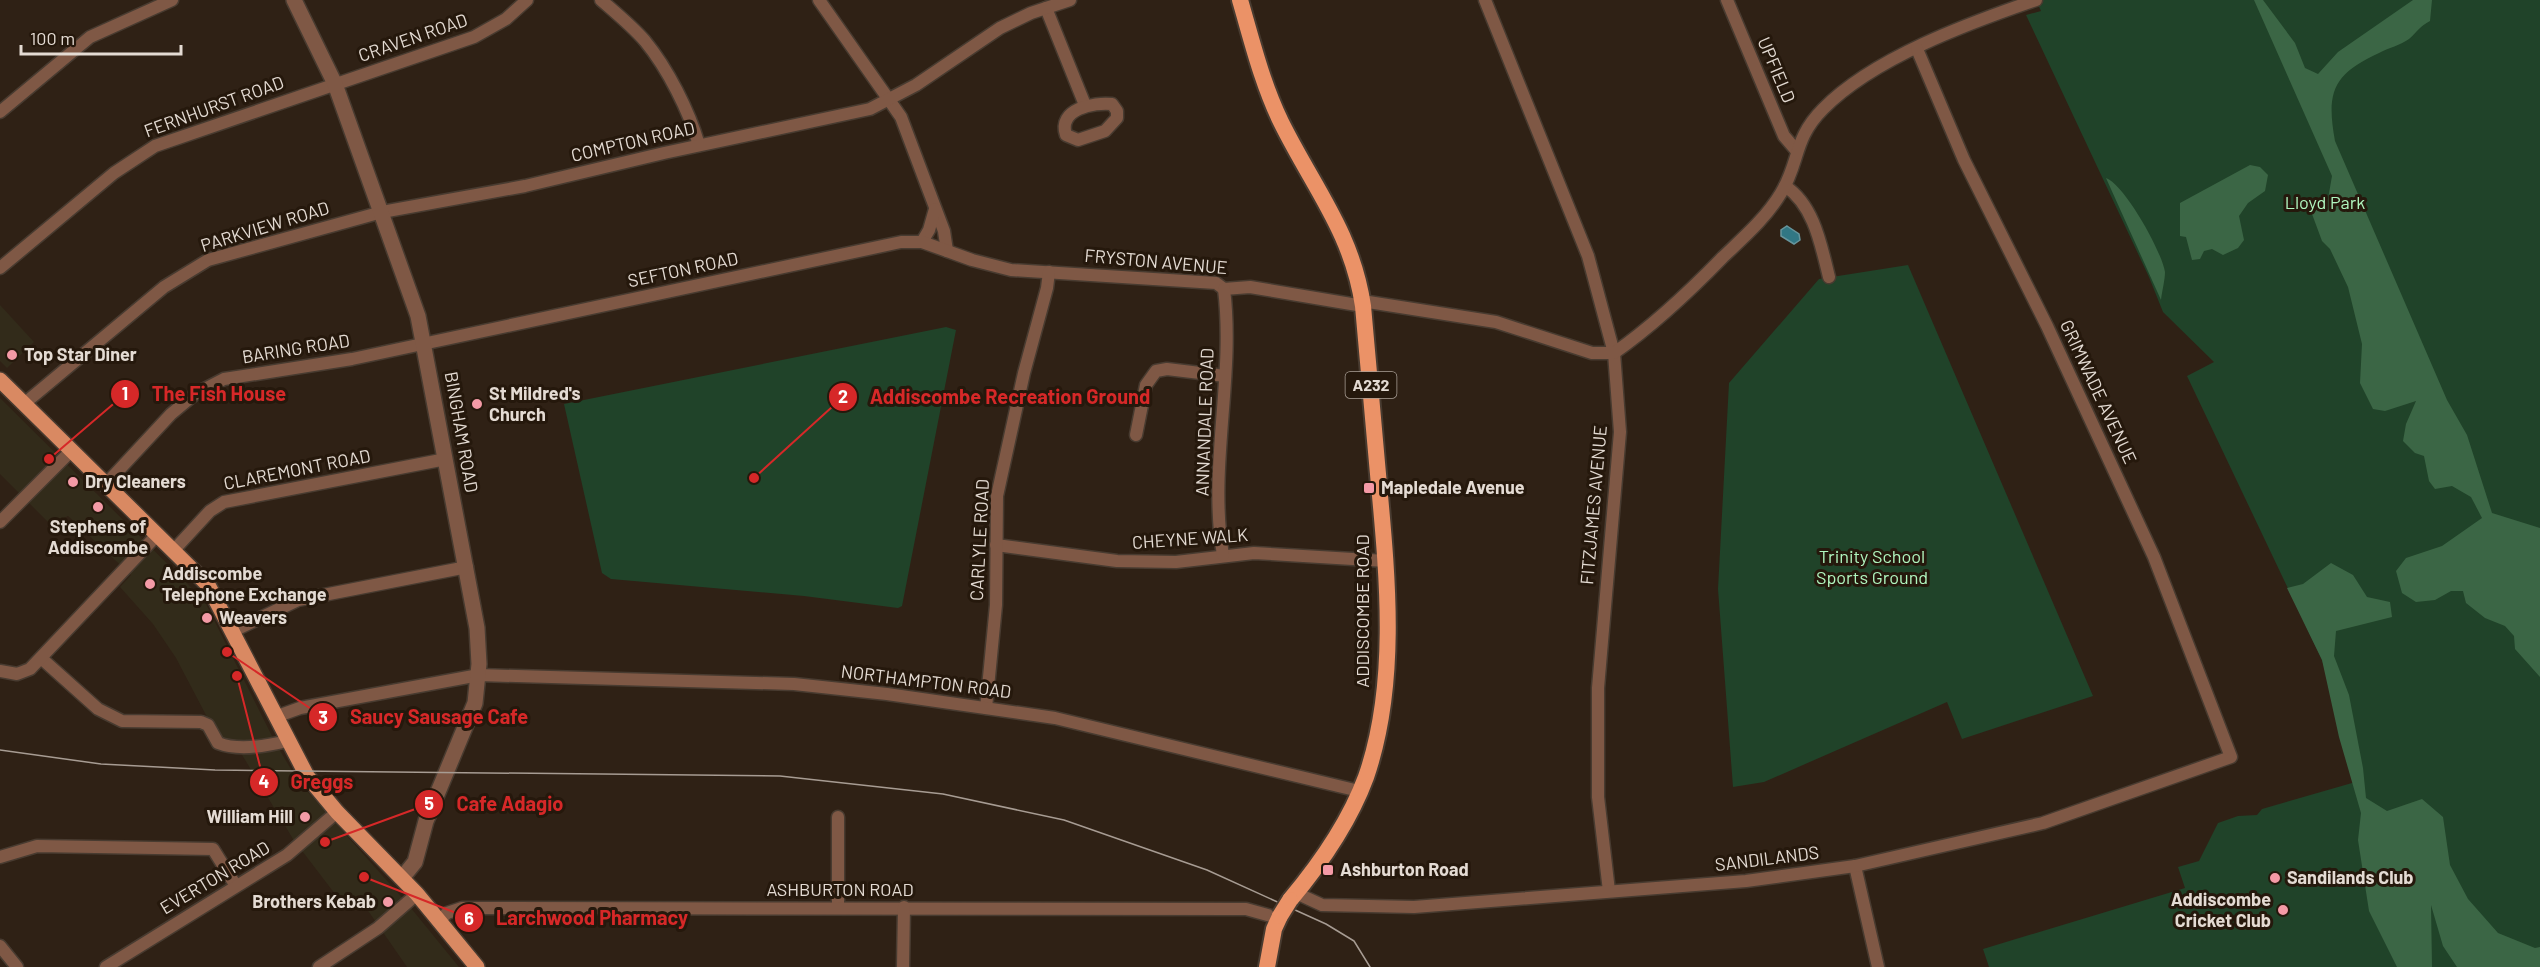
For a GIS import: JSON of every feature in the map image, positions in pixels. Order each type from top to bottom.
[{"type":"highway","name":"ADDISCOMBE ROAD","points":[[1240,0],[1270,98],[1286,132],[1341,228],[1354,265],[1362,304],[1386,561],[1386,638],[1381,714],[1374,747],[1359,791],[1338,835],[1279,917],[1267,967]]},
{"type":"main road","points":[[0,380],[208,585],[307,776],[337,812],[417,894],[477,967]]},
{"type":"street","points":[[0,112],[90,37],[172,0]]},
{"type":"street","name":"BINGHAM ROAD","points":[[294,0],[336,84],[411,292],[425,342],[477,628],[479,675],[475,703],[426,821],[415,862],[402,879]]},
{"type":"street","name":"CRAVEN ROAD","points":[[336,84],[474,37],[507,19],[527,0]]},
{"type":"street","points":[[601,0],[641,37],[658,60],[691,123],[699,145]]},
{"type":"street","points":[[819,0],[890,100],[908,131],[944,231],[947,251]]},
{"type":"street","name":"COMPTON ROAD","points":[[382,212],[525,186],[699,145],[859,112],[890,100],[985,36],[1046,8],[1070,0]]},
{"type":"street","name":"FITZJAMES AVENUE","points":[[1485,0],[1588,256],[1614,353],[1620,432],[1598,688],[1598,797],[1609,891]]},
{"type":"street","name":"UPFIELD","points":[[1727,0],[1784,136],[1796,150]]},
{"type":"street","points":[[1362,304],[1496,322],[1592,353],[1614,353],[1689,292],[1757,224],[1785,186],[1796,150],[1806,128],[1840,92],[1879,68],[1917,49],[2036,0]]},
{"type":"street","points":[[1046,8],[1085,105]]},
{"type":"street","name":"GRIMWADE AVENUE","points":[[1917,49],[1964,160],[2057,346],[2154,557],[2230,757]]},
{"type":"street","name":"FERNHURST ROAD","points":[[0,268],[141,153],[170,139],[336,84]]},
{"type":"street","points":[[1785,186],[1796,193],[1811,220],[1829,278]]},
{"type":"street","points":[[922,242],[929,230],[935,209]]},
{"type":"street","name":"PARKVIEW ROAD","points":[[25,403],[143,303],[198,265],[236,250],[382,212]]},
{"type":"street","name":"SEFTON ROAD","points":[[425,342],[901,242],[922,242],[947,251]]},
{"type":"street","name":"FRYSTON AVENUE","points":[[947,251],[1000,268],[1216,283],[1224,289],[1250,287],[1362,304]]},
{"type":"street","name":"CARLYLE ROAD","points":[[986,708],[996,605],[999,485],[1024,373],[1047,288],[1048,272]]},
{"type":"street","name":"ANNANDALE ROAD","points":[[1223,555],[1219,472],[1225,376],[1224,289]]},
{"type":"street","name":"BARING ROAD","points":[[105,485],[171,414],[215,383],[244,375],[287,371],[425,342]]},
{"type":"street","points":[[1136,435],[1146,385],[1156,371],[1167,369],[1225,376]]},
{"type":"street","points":[[0,522],[72,450]]},
{"type":"street","name":"CLAREMONT ROAD","points":[[174,550],[210,511],[224,502],[446,459]]},
{"type":"street","points":[[0,671],[21,673],[41,658],[158,535]]},
{"type":"street","name":"CHEYNE WALK","points":[[996,545],[1117,561],[1176,562],[1223,555],[1260,553],[1386,561]]},
{"type":"street","points":[[233,631],[298,600],[466,567]]},
{"type":"street","points":[[41,658],[98,709],[122,721],[195,721],[208,725],[218,743],[227,746],[267,746],[287,741]]},
{"type":"street","name":"NORTHAMPTON ROAD","points":[[275,717],[300,708],[479,675],[770,683],[887,694],[1079,723],[1359,791]]},
{"type":"street","name":"SANDILANDS","points":[[1293,897],[1335,907],[1414,907],[1746,881],[1855,866],[2043,823],[2230,757]]},
{"type":"street","name":"EVERTON ROAD","points":[[106,967],[287,855],[337,812]]},
{"type":"street","points":[[838,817],[838,907]]},
{"type":"street","points":[[0,857],[37,846],[213,849],[236,886]]},
{"type":"street","points":[[1855,866],[1878,967]]},
{"type":"street","points":[[319,967],[378,928],[417,894]]},
{"type":"street","name":"ASHBURTON ROAD","points":[[440,920],[447,913],[462,908],[1246,909],[1279,917]]},
{"type":"street","points":[[903,967],[904,908]]},
{"type":"street","points":[[0,946],[17,967]]},
{"type":"shaded area","points":[[0,305],[34,342],[7,368],[0,361]]},
{"type":"shaded area","points":[[0,398],[204,600],[275,742],[298,781],[406,902],[459,967],[407,967],[362,902],[348,911],[293,839],[233,740],[225,741],[217,736],[176,658],[153,624],[120,587],[131,575],[68,516],[51,525],[0,474]]},
{"type":"green space","name":"Lloyd Park","points":[[2036,0],[2540,0],[2540,967],[1989,967],[1983,949],[2185,888],[2178,867],[2199,861],[2218,823],[2238,816],[2257,815],[2262,809],[2359,781],[2322,660],[2187,376],[2214,362],[2163,312],[2149,277],[2026,15],[2041,11]]},
{"type":"green space","points":[[2254,0],[2263,0],[2295,43],[2305,68],[2318,74],[2338,52],[2413,0],[2432,0],[2430,21],[2409,39],[2364,61],[2342,77],[2333,97],[2332,124],[2335,141],[2447,400],[2467,435],[2492,513],[2540,528],[2540,677],[2515,649],[2514,636],[2505,626],[2485,618],[2466,603],[2463,591],[2451,591],[2435,600],[2416,602],[2402,593],[2396,571],[2406,558],[2442,546],[2482,518],[2471,497],[2452,486],[2435,489],[2429,481],[2424,456],[2415,453],[2403,441],[2406,424],[2416,401],[2385,411],[2373,409],[2360,383],[2362,344],[2348,287],[2330,249],[2322,241],[2312,214],[2328,199],[2332,176]]},
{"type":"green space","points":[[2250,165],[2260,167],[2268,175],[2265,191],[2248,203],[2239,216],[2244,240],[2238,248],[2223,255],[2212,249],[2204,251],[2200,259],[2192,260],[2186,237],[2180,236],[2180,203]]},
{"type":"green space","points":[[2106,178],[2123,193],[2142,220],[2157,250],[2165,272],[2161,300]]},
{"type":"green space","name":"Trinity School Sports Ground","points":[[1908,265],[2093,696],[1962,739],[1947,702],[1764,782],[1733,787],[1718,589],[1729,383],[1819,279]]},
{"type":"green space","points":[[946,327],[956,330],[902,606],[898,608],[804,596],[611,579],[602,573],[564,404]]},
{"type":"green space","points":[[2331,563],[2353,575],[2367,597],[2390,602],[2392,617],[2336,631],[2334,656],[2349,695],[2363,768],[2366,798],[2387,811],[2422,799],[2443,817],[2450,865],[2468,899],[2498,933],[2535,948],[2540,947],[2540,967],[2457,967],[2443,946],[2431,905],[2432,967],[2397,967],[2369,911],[2358,840],[2361,813],[2339,737],[2322,660],[2287,588],[2303,584]]},
{"type":"water","points":[[1787,226],[1799,234],[1800,240],[1794,244],[1781,236],[1781,230]]},
{"type":"tram line","points":[[0,750],[101,764],[215,770],[780,776],[943,794],[1064,820],[1207,870],[1326,924],[1354,941],[1370,967]]},
{"type":"place","name":"Top Star Diner","points":[[12,355]]},
{"type":"place","name":"St Mildred's Church","points":[[477,404]]},
{"type":"place","name":"The Fish House","points":[[49,459]]},
{"type":"place","name":"Addiscombe Recreation Ground","points":[[754,478]]},
{"type":"place","name":"Dry Cleaners","points":[[73,482]]},
{"type":"place","name":"Mapledale Avenue","points":[[1369,488]]},
{"type":"place","name":"Stephens of Addiscombe","points":[[98,507]]},
{"type":"place","name":"Addiscombe Telephone Exchange","points":[[150,584]]},
{"type":"place","name":"Weavers","points":[[207,618]]},
{"type":"place","name":"Saucy Sausage Cafe","points":[[227,652]]},
{"type":"place","name":"Greggs","points":[[237,676]]},
{"type":"place","name":"William Hill","points":[[305,817]]},
{"type":"place","name":"Cafe Adagio","points":[[325,842]]},
{"type":"place","name":"Ashburton Road","points":[[1328,870]]},
{"type":"place","name":"Larchwood Pharmacy","points":[[364,877]]},
{"type":"place","name":"Sandilands Club","points":[[2275,878]]},
{"type":"place","name":"Brothers Kebab","points":[[388,902]]},
{"type":"place","name":"Addiscombe Cricket Club","points":[[2283,910]]}]
